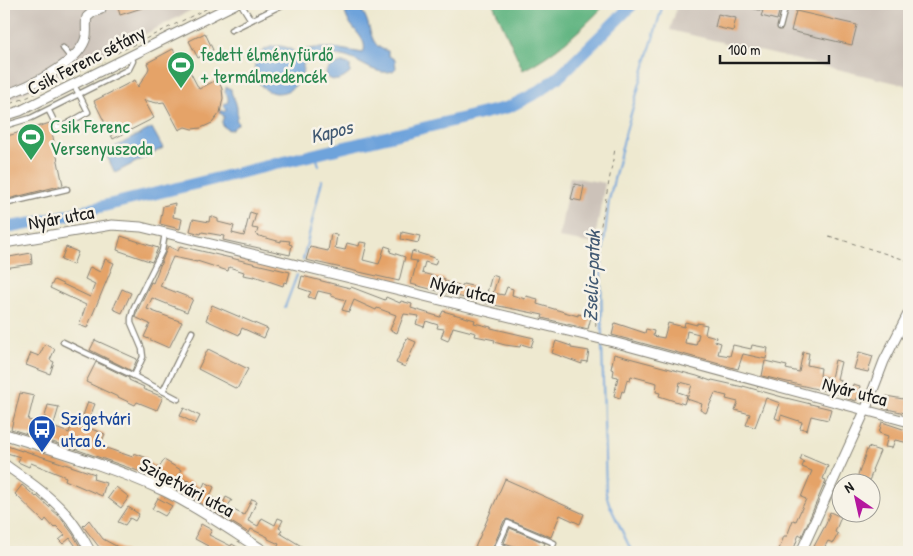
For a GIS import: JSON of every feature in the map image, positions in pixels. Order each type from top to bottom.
[{"type":"street","name":"Csik Ferenc sétány","points":[[4,116],[20,112],[235,4]]},
{"type":"street","points":[[4,95],[35,82],[59,68],[71,58],[84,43],[87,33],[87,17],[92,12],[101,9]]},
{"type":"street","name":"Nyár utca","points":[[4,243],[112,225],[142,227],[613,342],[909,422]]},
{"type":"street","points":[[801,552],[865,411],[884,360],[909,312]]},
{"type":"street","name":"Szigetvári utca","points":[[4,434],[133,477],[201,510],[265,552]]},
{"type":"street","points":[[4,464],[52,500],[76,527],[92,551]]},
{"type":"lane","points":[[241,4],[251,20]]},
{"type":"lane","points":[[231,30],[284,4]]},
{"type":"lane","points":[[780,26],[786,4]]},
{"type":"lane","points":[[63,48],[71,58]]},
{"type":"lane","points":[[4,126],[49,111],[129,69],[133,61],[131,56]]},
{"type":"lane","points":[[49,111],[58,129],[88,112],[73,84]]},
{"type":"lane","points":[[4,204],[67,189]]},
{"type":"lane","points":[[134,376],[143,357],[131,318],[139,296],[162,251],[164,233]]},
{"type":"lane","points":[[163,391],[192,332]]},
{"type":"lane","points":[[63,342],[178,399]]},
{"type":"lane","points":[[495,552],[508,524],[554,543],[550,552]]},
{"type":"lane","points":[[498,545],[518,552]]},
{"type":"path","points":[[115,54],[216,4]]},
{"type":"path","points":[[4,106],[28,97],[106,58]]},
{"type":"path","points":[[594,273],[615,149]]},
{"type":"path","points":[[829,236],[909,262]]},
{"type":"path","points":[[591,244],[598,339]]},
{"type":"shaded area","points":[[4,4],[203,4],[132,41],[4,103]]},
{"type":"shaded area","points":[[678,4],[909,4],[909,86],[670,30]]},
{"type":"shaded area","points":[[570,177],[605,183],[594,244],[559,238]]},
{"type":"green space","points":[[493,4],[606,4],[568,40],[535,64],[523,70]]},
{"type":"water","points":[[353,4],[365,15],[375,43],[380,48],[388,51],[388,55],[395,60],[396,68],[393,71],[381,72],[349,58],[331,55],[319,57],[303,64],[302,74],[298,83],[284,92],[275,93],[267,91],[261,85],[256,76],[256,59],[261,53],[274,46],[282,46],[297,54],[316,48],[334,48],[363,53],[363,41],[347,17],[348,5]]},
{"type":"water","points":[[341,63],[350,65],[350,73],[339,80],[327,77],[326,72],[330,67]]},
{"type":"water","points":[[226,87],[231,89],[237,106],[238,116],[236,118],[238,124],[229,130],[223,126],[224,116],[220,113],[221,110],[224,112],[226,110],[224,104],[228,102],[225,92]]},
{"type":"water","points":[[152,128],[163,148],[115,173],[105,152]]},
{"type":"building","points":[[117,4],[151,4],[151,5],[120,15]]},
{"type":"building","points":[[743,4],[781,5],[777,20],[761,16],[763,11],[743,6]]},
{"type":"building","points":[[796,11],[857,25],[852,45],[791,31]]},
{"type":"building","points":[[718,14],[736,18],[733,31],[715,27]]},
{"type":"building","points":[[205,33],[213,50],[198,58],[189,41]]},
{"type":"building","name":"fedett élményfürdő + termálmedencék","points":[[173,49],[184,70],[188,68],[199,89],[218,79],[223,98],[220,113],[212,123],[201,128],[192,129],[185,127],[179,130],[164,102],[157,103],[144,100],[154,118],[113,139],[94,101],[135,80],[138,87],[149,68],[147,63]]},
{"type":"building","name":"Csik Ferenc Versenyuszoda","points":[[50,123],[63,185],[4,200],[4,137]]},
{"type":"building","points":[[575,184],[584,186],[581,201],[571,199]]},
{"type":"building","points":[[175,203],[173,217],[182,219],[180,229],[160,224],[163,206]]},
{"type":"building","points":[[250,212],[256,214],[252,228],[258,229],[256,235],[281,242],[281,240],[290,241],[289,244],[292,245],[290,255],[223,240],[224,236],[190,231],[193,219],[209,222],[210,216],[218,219],[218,222],[234,226],[232,233],[244,236]]},
{"type":"building","points":[[402,232],[420,236],[418,243],[401,239]]},
{"type":"building","points":[[331,234],[337,235],[335,248],[345,250],[347,243],[359,246],[360,242],[367,243],[363,260],[379,264],[385,246],[391,248],[390,252],[405,257],[399,281],[306,260],[310,247],[328,251]]},
{"type":"building","points":[[121,236],[158,248],[152,262],[117,250]]},
{"type":"building","points":[[168,246],[178,251],[180,246],[290,272],[287,283],[284,282],[283,286],[254,276],[243,275],[244,272],[229,267],[228,271],[197,261],[173,257],[160,286],[193,299],[187,312],[152,298],[147,309],[182,322],[169,348],[144,337],[150,324],[135,317],[151,282],[153,283]]},
{"type":"building","points":[[66,247],[78,252],[73,265],[61,260]]},
{"type":"building","points":[[412,251],[437,259],[435,265],[425,262],[422,273],[462,286],[463,284],[476,287],[472,300],[411,284],[417,261],[410,260]]},
{"type":"building","points":[[31,253],[32,264],[4,268],[4,258]]},
{"type":"building","points":[[105,259],[114,263],[87,328],[79,325],[86,305],[50,288],[54,280],[90,297],[95,284],[85,279],[90,267],[100,272]]},
{"type":"building","points":[[492,275],[498,277],[493,293],[504,295],[507,287],[513,289],[512,295],[525,299],[526,296],[538,299],[537,304],[578,316],[578,314],[591,317],[588,329],[542,318],[543,315],[484,303]]},
{"type":"building","points":[[302,276],[351,287],[385,300],[386,297],[400,303],[401,301],[412,304],[411,308],[440,317],[443,311],[475,320],[474,323],[534,338],[531,347],[521,344],[520,347],[505,345],[494,342],[495,340],[475,336],[476,333],[453,327],[448,341],[441,338],[444,329],[437,328],[438,325],[426,321],[424,327],[416,324],[419,316],[404,314],[397,333],[390,330],[396,315],[377,308],[376,310],[354,300],[349,312],[342,310],[346,300],[318,291],[315,299],[308,297],[311,292],[299,288]]},
{"type":"building","points":[[122,289],[131,293],[122,313],[113,309]]},
{"type":"building","points":[[212,305],[268,329],[264,338],[242,328],[239,335],[206,320]]},
{"type":"building","points":[[685,322],[707,325],[705,334],[716,337],[715,341],[721,343],[718,354],[730,356],[733,345],[751,349],[752,345],[768,348],[766,359],[743,354],[738,369],[612,335],[615,323],[645,333],[646,329],[654,331],[653,336],[664,338],[668,323],[684,327]],"holes":[[[687,331],[699,334],[696,345],[685,343]]]},
{"type":"building","points":[[407,338],[416,342],[405,367],[396,363]]},
{"type":"building","points":[[95,340],[137,359],[132,371],[90,350]]},
{"type":"building","points":[[556,341],[571,346],[571,348],[589,351],[587,362],[582,361],[582,364],[552,353]]},
{"type":"building","points":[[45,344],[55,349],[50,360],[54,362],[50,374],[26,365],[31,353],[39,356]]},
{"type":"building","points":[[208,349],[248,369],[237,389],[198,369]]},
{"type":"building","points":[[803,352],[809,353],[807,365],[821,368],[820,376],[831,378],[835,360],[841,362],[837,379],[841,380],[839,388],[851,392],[853,384],[860,386],[859,399],[857,398],[856,401],[846,398],[846,396],[762,376],[765,361],[787,366],[786,369],[799,372]]},
{"type":"building","points":[[859,352],[873,356],[868,372],[854,369]]},
{"type":"building","points":[[614,354],[711,381],[743,386],[831,409],[828,420],[811,416],[807,430],[800,428],[802,422],[781,415],[780,420],[775,418],[780,403],[766,398],[755,427],[746,425],[750,414],[735,410],[738,402],[726,399],[727,396],[715,393],[706,413],[700,410],[702,404],[687,399],[692,385],[680,382],[678,392],[687,395],[684,404],[659,396],[660,393],[656,392],[657,383],[631,376],[630,381],[627,380],[624,392],[622,391],[620,398],[614,396],[618,377],[613,376],[614,370],[611,369]]},
{"type":"building","points":[[96,362],[129,378],[129,380],[144,387],[143,389],[163,397],[157,410],[137,402],[135,405],[86,382]]},
{"type":"building","points":[[20,393],[34,396],[28,420],[43,424],[48,405],[59,407],[53,427],[69,433],[72,424],[79,426],[88,402],[95,404],[86,427],[105,434],[100,446],[133,457],[134,453],[147,458],[145,461],[159,468],[164,460],[181,470],[178,476],[187,481],[202,489],[205,482],[214,487],[210,496],[223,504],[226,497],[232,500],[227,507],[244,515],[252,499],[257,501],[248,521],[258,526],[262,518],[275,525],[278,518],[283,520],[279,528],[282,530],[280,533],[303,547],[300,552],[281,552],[276,550],[279,544],[268,539],[268,537],[251,529],[249,533],[194,499],[141,470],[141,472],[11,429]]},
{"type":"building","points":[[886,396],[909,400],[909,414],[883,408]]},
{"type":"building","points":[[184,408],[200,416],[196,424],[180,416]]},
{"type":"building","points":[[882,422],[909,431],[909,443],[895,440],[892,448],[885,447],[888,436],[879,433]]},
{"type":"building","points":[[4,445],[95,474],[93,479],[106,483],[102,496],[65,480],[66,477],[31,463],[29,467],[18,462],[20,457],[4,452]]},
{"type":"building","points":[[868,447],[880,451],[872,474],[859,474]]},
{"type":"building","points":[[802,455],[828,466],[823,479],[826,480],[802,536],[799,534],[793,552],[778,552],[784,536],[787,536],[793,520],[796,521],[806,499],[801,497],[812,471],[802,467],[804,462],[800,460]]},
{"type":"building","points":[[505,479],[584,514],[580,524],[560,515],[551,537],[507,519],[504,521],[491,552],[473,552]]},
{"type":"building","points":[[22,485],[60,517],[73,534],[83,552],[80,552],[70,538],[63,544],[59,540],[65,535],[56,526],[54,528],[46,519],[44,522],[15,494]]},
{"type":"building","points":[[116,487],[129,497],[121,508],[108,498]]},
{"type":"building","points":[[158,498],[172,506],[165,516],[152,509]]},
{"type":"building","points":[[128,507],[139,514],[135,521],[130,518],[125,525],[118,522]]},
{"type":"building","points":[[830,512],[830,524],[838,524],[835,532],[838,534],[833,543],[828,541],[822,552],[811,552],[826,524]]},
{"type":"building","points":[[89,520],[103,539],[127,552],[109,552],[99,547],[83,526]]},
{"type":"building","points":[[201,524],[212,530],[209,535],[246,552],[205,552],[208,546],[195,539]]},
{"type":"building","points":[[510,528],[545,543],[541,552],[522,552],[520,548],[504,543]]},
{"type":"waterway","name":"Kapos","points":[[4,228],[34,223],[509,107],[538,92],[561,75],[633,4]]},
{"type":"waterway","name":"Zselic-patak","points":[[602,335],[601,270],[609,200],[626,131],[663,4]]},
{"type":"waterway","points":[[316,155],[319,166]]},
{"type":"waterway","points":[[303,260],[322,180]]},
{"type":"waterway","points":[[285,307],[297,275]]},
{"type":"waterway","name":"Zselic-patak","points":[[602,343],[606,494],[632,552]]},
{"type":"railway","points":[[4,7],[13,4]]},
{"type":"place","name":"fedett élményfürdő + termálmedencék","points":[[181,89]]},
{"type":"place","name":"Csik Ferenc Versenyuszoda","points":[[31,161]]},
{"type":"place","name":"Szigetvári utca 6.","points":[[42,453]]}]
